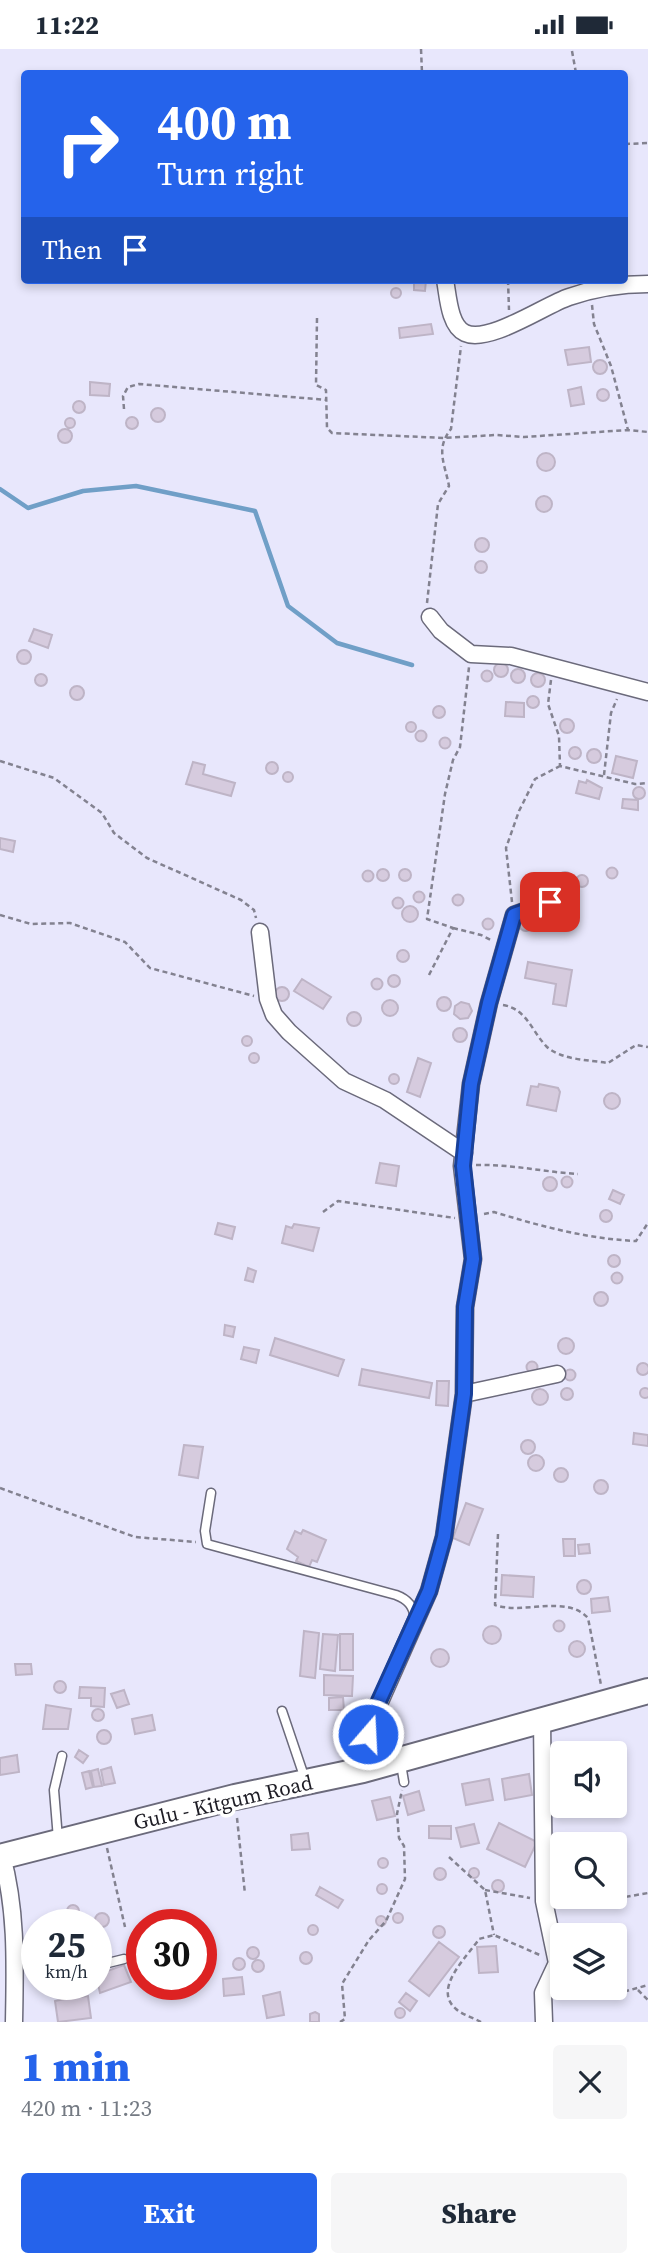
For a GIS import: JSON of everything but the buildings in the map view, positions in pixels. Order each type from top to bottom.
[{"type":"main road","name":"Gulu - Kitgum Road","points":[[1,1857],[235,1797],[363,1770],[400,1757],[648,1691]]},
{"type":"street","points":[[446,284],[450,308],[463,333],[482,335],[569,297],[621,284],[648,284]]},
{"type":"street","points":[[430,617],[441,631],[471,653],[511,656],[648,692]]},
{"type":"street","points":[[363,1770],[370,1722],[414,1627],[441,1553],[464,1394],[465,1307],[473,1259],[467,1221],[463,1160],[471,1084],[489,1003],[514,915],[550,902]]},
{"type":"street","points":[[260,932],[268,999],[274,1015],[289,1032],[344,1081],[385,1100],[463,1160]]},
{"type":"street","points":[[464,1394],[557,1374]]},
{"type":"street","points":[[542,1718],[544,1901],[550,1930]]},
{"type":"street","points":[[1,1857],[8,1877],[16,1951],[14,2022]]},
{"type":"street","points":[[544,2022],[543,1993],[550,1978]]},
{"type":"lane","points":[[211,1493],[206,1543],[222,1550],[403,1598],[415,1612],[414,1627]]},
{"type":"lane","points":[[282,1711],[306,1781]]},
{"type":"lane","points":[[58,1842],[54,1790],[62,1756]]},
{"type":"lane","points":[[400,1757],[404,1782]]},
{"type":"lane","points":[[16,1951],[21,1953]]},
{"type":"lane","points":[[112,1962],[124,1959]]},
{"type":"path","points":[[421,49],[422,70]]},
{"type":"path","points":[[572,51],[575,70]]},
{"type":"path","points":[[628,144],[648,143]]},
{"type":"path","points":[[508,284],[512,323]]},
{"type":"path","points":[[591,292],[594,324],[611,366],[628,430]]},
{"type":"path","points":[[317,318],[316,385],[326,390],[327,428],[332,433],[444,438],[496,435],[524,437],[628,430],[648,432]]},
{"type":"path","points":[[430,617],[427,606],[428,584],[438,504],[449,486],[441,450],[444,438],[451,429],[463,333]]},
{"type":"path","points":[[124,409],[123,396],[128,387],[139,384],[173,390],[327,400]]},
{"type":"path","points":[[471,653],[460,747],[453,760],[444,794],[427,919],[481,935],[505,948]]},
{"type":"path","points":[[553,667],[548,704],[559,736],[560,766]]},
{"type":"path","points":[[604,775],[611,713],[622,686]]},
{"type":"path","points":[[0,761],[54,778],[102,813],[114,832],[147,858],[241,900],[254,910],[260,932]]},
{"type":"path","points":[[514,915],[506,869],[506,848],[535,779],[560,766],[635,785],[648,783]]},
{"type":"path","points":[[0,915],[31,924],[70,923],[125,942],[150,968],[268,999]]},
{"type":"path","points":[[429,975],[453,928]]},
{"type":"path","points":[[489,1003],[509,1006],[530,1021],[548,1047],[561,1054],[608,1063],[636,1045],[648,1047]]},
{"type":"path","points":[[463,1160],[542,1172],[578,1174]]},
{"type":"path","points":[[323,1212],[338,1201],[438,1214],[467,1221],[474,1216],[494,1212],[554,1229],[636,1241],[648,1223]]},
{"type":"path","points":[[0,1488],[135,1537],[206,1543]]},
{"type":"path","points":[[498,1534],[495,1604],[505,1607],[568,1607],[583,1612],[588,1618],[605,1702]]},
{"type":"path","points":[[340,2022],[345,2019],[342,1984],[369,1940],[386,1921],[405,1879],[404,1846],[399,1838],[397,1814],[404,1782]]},
{"type":"path","points":[[235,1797],[245,1894]]},
{"type":"path","points":[[103,1831],[125,1927]]},
{"type":"path","points":[[449,1857],[485,1890],[544,1901],[603,1901],[648,1893]]},
{"type":"path","points":[[485,1890],[494,1935]]},
{"type":"path","points":[[481,2022],[457,2010],[448,2000],[447,1991],[449,1981],[479,1939],[494,1935],[550,1960]]},
{"type":"path","points":[[543,1993],[605,1997],[638,1990],[648,1985]]},
{"type":"path","points":[[638,1990],[648,2000]]},
{"type":"waterway","points":[[0,489],[28,508],[83,491],[136,486],[255,511],[288,606],[337,643],[412,665]]},
{"type":"route","points":[[368,1734],[374,1712],[435,1576],[457,1457],[464,1394],[465,1307],[473,1259],[463,1166],[471,1084],[489,1003],[514,915],[550,902]]}]
